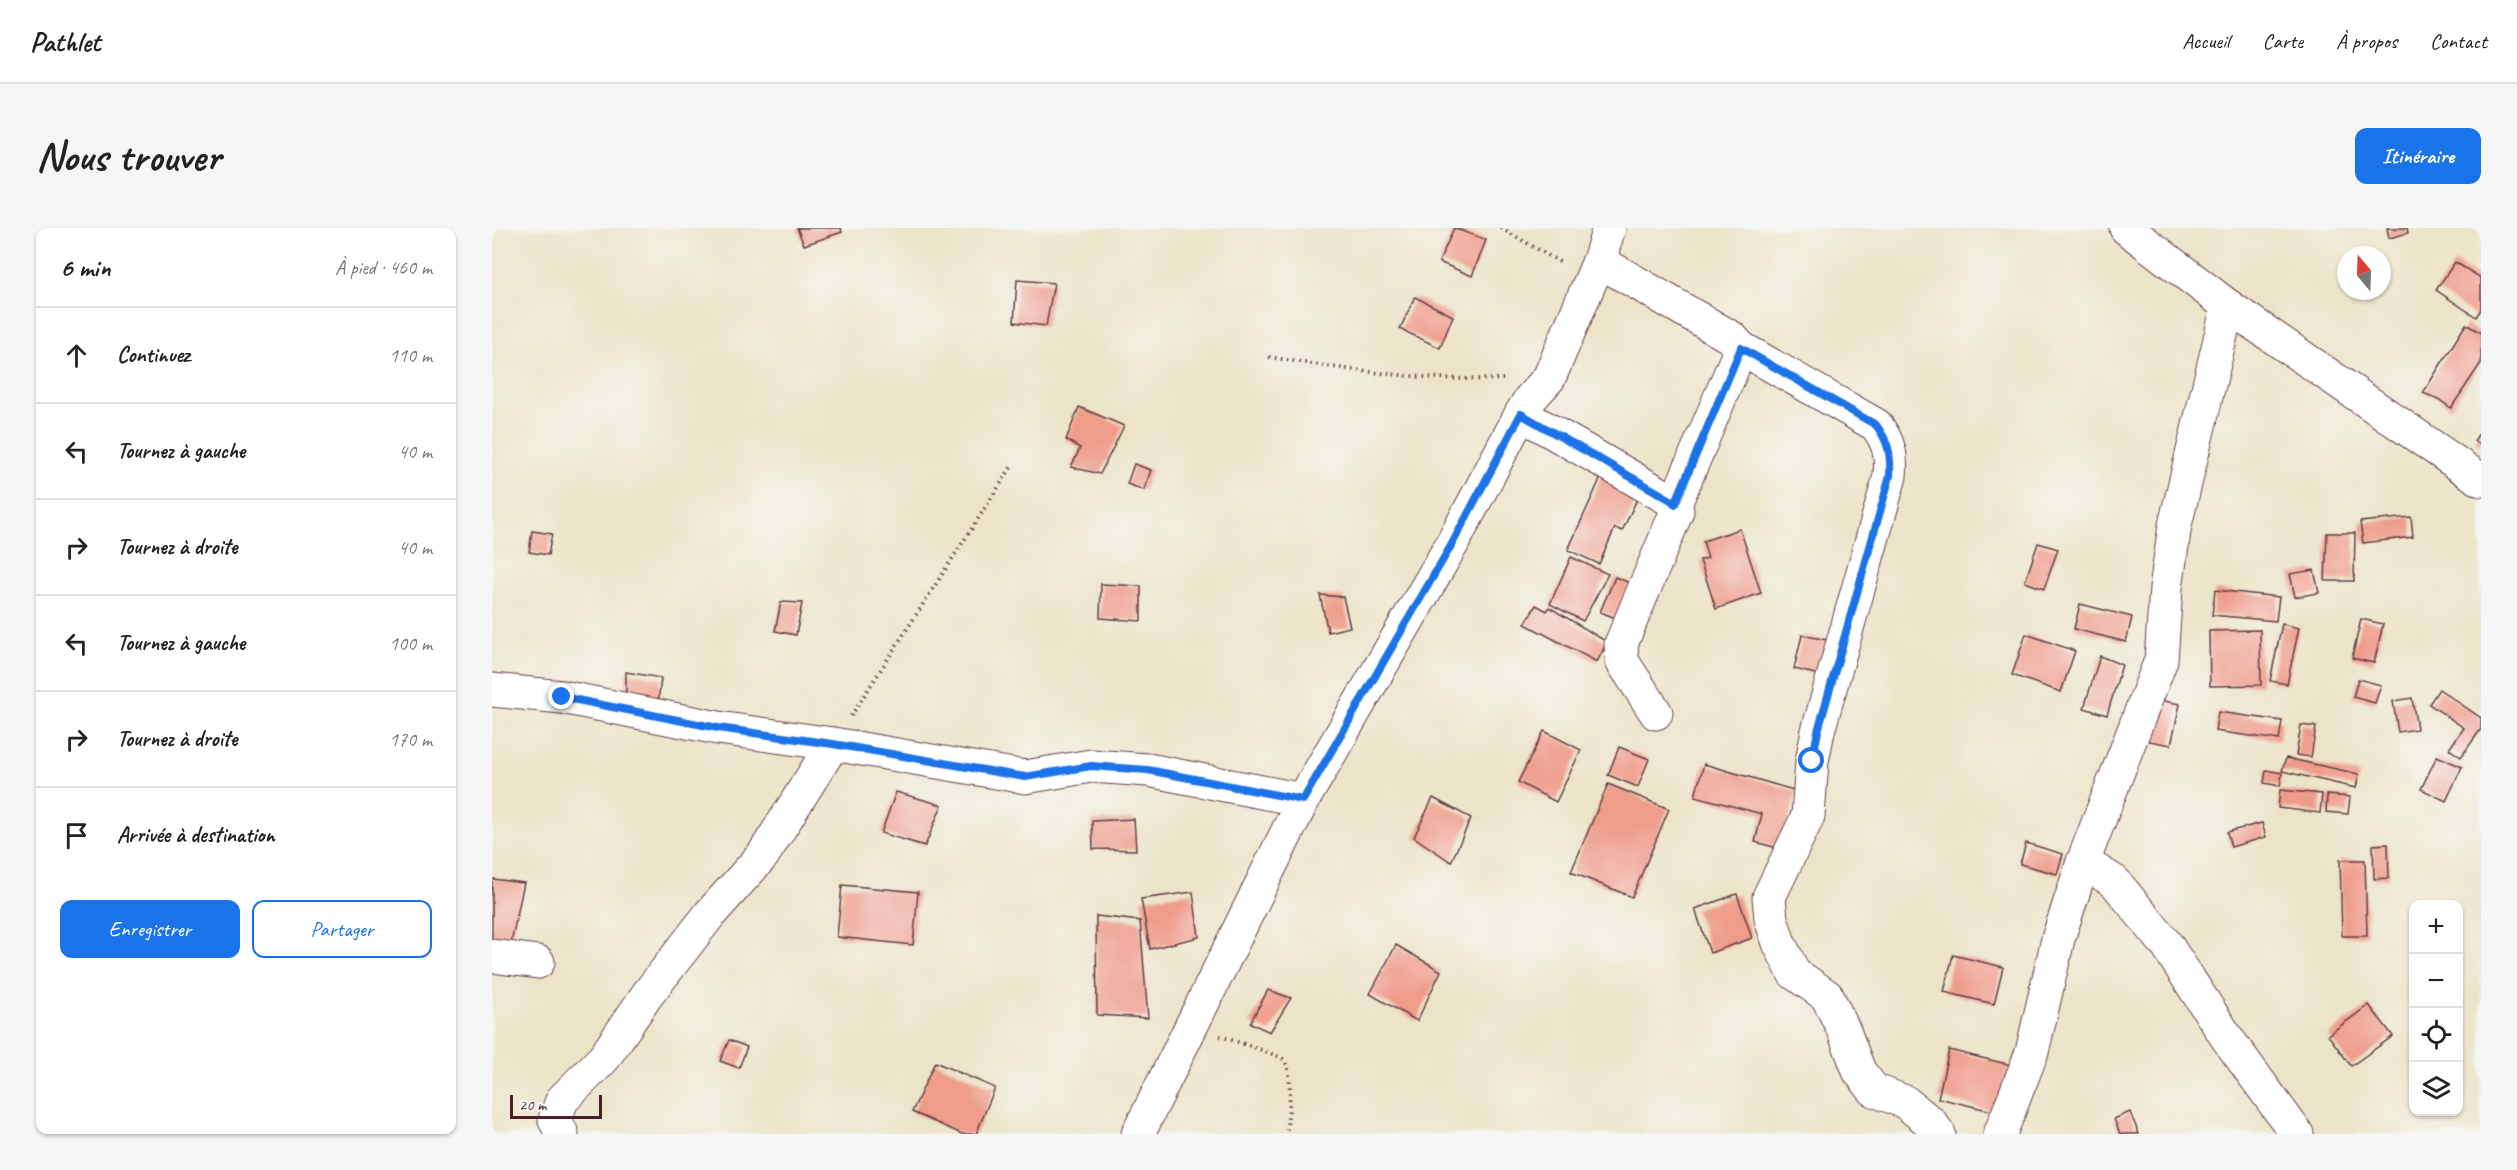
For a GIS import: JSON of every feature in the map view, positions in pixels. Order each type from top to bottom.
[{"type":"street","points":[[1138,1134],[1303,800],[1452,544],[1521,414],[1530,399],[1549,378],[1594,271],[1609,228]]},
{"type":"street","points":[[2126,228],[2228,306],[2481,480]]},
{"type":"street","points":[[1594,271],[1732,338],[1741,348],[1876,425],[1887,440],[1891,457],[1890,476],[1818,731],[1812,761],[1808,816],[1769,897],[1771,919],[1779,943],[1794,972],[1827,996],[1844,1031],[1859,1071],[1874,1090],[1905,1102],[1930,1122],[1939,1134]]},
{"type":"street","points":[[2000,1134],[2032,1052],[2058,939],[2083,862],[2162,660],[2166,588],[2175,525],[2228,306]]},
{"type":"street","points":[[1675,504],[1741,348]]},
{"type":"street","points":[[1521,414],[1603,459],[1675,504],[1677,511],[1620,652],[1622,661],[1656,713]]},
{"type":"street","points":[[492,690],[562,697],[718,728],[833,744],[1025,777],[1091,766],[1148,770],[1303,800]]},
{"type":"street","points":[[562,1134],[555,1120],[562,1100],[604,1058],[647,994],[710,914],[763,855],[833,744]]},
{"type":"street","points":[[2083,862],[2115,882],[2166,944],[2227,1038],[2297,1134]]},
{"type":"street","points":[[492,956],[538,962]]},
{"type":"street","points":[[2013,1102],[2020,1134]]},
{"type":"path","points":[[1501,228],[1594,271]]},
{"type":"path","points":[[1269,357],[1332,368],[1473,380],[1549,378]]},
{"type":"path","points":[[833,744],[1012,466]]},
{"type":"path","points":[[1193,1025],[1283,1059],[1289,1069],[1290,1079],[1286,1134]]},
{"type":"building","points":[[797,228],[841,228],[842,232],[804,245]]},
{"type":"building","points":[[1454,228],[1486,240],[1472,276],[1439,262]]},
{"type":"building","points":[[2387,228],[2407,228],[2408,233],[2389,238]]},
{"type":"building","points":[[2455,262],[2481,278],[2481,309],[2476,317],[2436,290]]},
{"type":"building","points":[[1017,280],[1054,283],[1046,326],[1014,322]]},
{"type":"building","points":[[1415,297],[1453,316],[1440,348],[1400,329]]},
{"type":"building","points":[[2466,324],[2481,333],[2481,363],[2451,408],[2423,393]]},
{"type":"building","points":[[1079,407],[1124,426],[1100,474],[1071,467],[1080,448],[1066,440]]},
{"type":"building","points":[[2481,430],[2481,445],[2474,441]]},
{"type":"building","points":[[1134,464],[1151,470],[1144,490],[1127,484]]},
{"type":"building","points":[[1602,475],[1640,493],[1622,531],[1615,528],[1599,564],[1568,550]]},
{"type":"building","points":[[2411,517],[2413,537],[2363,543],[2360,522]]},
{"type":"building","points":[[1740,529],[1761,593],[1716,609],[1700,560],[1708,558],[1703,541]]},
{"type":"building","points":[[532,531],[552,534],[548,555],[529,552]]},
{"type":"building","points":[[2327,533],[2355,533],[2354,581],[2325,581]]},
{"type":"building","points":[[2038,543],[2058,549],[2044,589],[2025,582]]},
{"type":"building","points":[[1571,557],[1608,574],[1583,621],[1550,604]]},
{"type":"building","points":[[2314,570],[2319,593],[2295,597],[2290,574]]},
{"type":"building","points":[[1615,577],[1630,583],[1616,618],[1600,612]]},
{"type":"building","points":[[1101,584],[1141,586],[1141,621],[1100,618]]},
{"type":"building","points":[[2215,590],[2279,597],[2276,621],[2212,615]]},
{"type":"building","points":[[1320,595],[1343,597],[1350,627],[1328,632]]},
{"type":"building","points":[[781,602],[802,603],[796,635],[775,631]]},
{"type":"building","points":[[2080,604],[2132,617],[2126,642],[2074,629]]},
{"type":"building","points":[[1536,605],[1547,611],[1549,607],[1607,642],[1597,662],[1525,624]]},
{"type":"building","points":[[2361,619],[2383,624],[2374,663],[2352,658]]},
{"type":"building","points":[[2282,624],[2299,628],[2287,684],[2270,681]]},
{"type":"building","points":[[2260,630],[2261,685],[2210,686],[2209,631]]},
{"type":"building","points":[[2026,634],[2075,651],[2061,692],[2012,675]]},
{"type":"building","points":[[1802,635],[1837,642],[1820,675],[1794,669]]},
{"type":"building","points":[[2100,656],[2122,665],[2107,715],[2084,708]]},
{"type":"building","points":[[626,672],[661,678],[658,703],[626,699]]},
{"type":"building","points":[[2358,679],[2381,685],[2375,703],[2353,697]]},
{"type":"building","points":[[2439,689],[2481,718],[2481,729],[2461,757],[2449,749],[2464,728],[2429,704]]},
{"type":"building","points":[[2412,698],[2417,729],[2398,732],[2393,701]]},
{"type":"building","points":[[2153,699],[2180,704],[2171,745],[2144,740]]},
{"type":"building","points":[[2218,712],[2282,721],[2279,740],[2215,731]]},
{"type":"building","points":[[2301,725],[2316,727],[2311,757],[2296,755]]},
{"type":"building","points":[[1544,731],[1581,750],[1556,802],[1518,782]]},
{"type":"building","points":[[1619,747],[1649,759],[1638,787],[1608,775]]},
{"type":"building","points":[[2437,756],[2462,767],[2446,801],[2421,789]]},
{"type":"building","points":[[2286,758],[2359,774],[2356,788],[2282,771]]},
{"type":"building","points":[[1704,764],[1797,791],[1781,849],[1755,842],[1762,814],[1695,796]]},
{"type":"building","points":[[2266,770],[2282,773],[2280,786],[2264,783]]},
{"type":"building","points":[[1608,784],[1669,809],[1632,897],[1571,872]]},
{"type":"building","points":[[2280,790],[2322,794],[2320,813],[2278,808]]},
{"type":"building","points":[[896,792],[942,805],[925,846],[881,833]]},
{"type":"building","points":[[2327,795],[2350,797],[2348,814],[2326,812]]},
{"type":"building","points":[[1433,798],[1471,818],[1451,862],[1414,837]]},
{"type":"building","points":[[1134,819],[1136,850],[1093,849],[1092,821]]},
{"type":"building","points":[[2262,823],[2266,837],[2231,847],[2227,832]]},
{"type":"building","points":[[2026,843],[2063,854],[2057,874],[2020,864]]},
{"type":"building","points":[[2388,844],[2389,878],[2374,879],[2373,845]]},
{"type":"building","points":[[2340,860],[2365,860],[2367,936],[2342,936]]},
{"type":"building","points":[[492,879],[524,883],[510,948],[492,945]]},
{"type":"building","points":[[842,885],[918,892],[913,945],[837,937]]},
{"type":"building","points":[[1193,892],[1199,937],[1150,949],[1141,899]]},
{"type":"building","points":[[1737,894],[1752,938],[1710,953],[1695,909]]},
{"type":"building","points":[[1096,916],[1140,921],[1148,1018],[1097,1015]]},
{"type":"building","points":[[1396,945],[1441,971],[1417,1021],[1370,994]]},
{"type":"building","points":[[1953,955],[2003,967],[1994,1004],[1944,992]]},
{"type":"building","points":[[1268,990],[1291,998],[1270,1032],[1250,1023]]},
{"type":"building","points":[[2369,1005],[2393,1036],[2351,1066],[2328,1035]]},
{"type":"building","points":[[729,1040],[747,1047],[739,1068],[720,1061]]},
{"type":"building","points":[[1949,1050],[2011,1065],[2000,1113],[1938,1098]]},
{"type":"building","points":[[935,1062],[995,1088],[976,1134],[962,1134],[912,1112]]},
{"type":"building","points":[[2130,1112],[2139,1134],[2120,1134],[2114,1119]]},
{"type":"route","points":[[562,697],[718,728],[833,744],[1025,777],[1091,766],[1148,770],[1303,800],[1452,544],[1521,414],[1603,459],[1675,504],[1741,348],[1876,425],[1887,440],[1891,457],[1890,476],[1818,731],[1812,761]]}]
